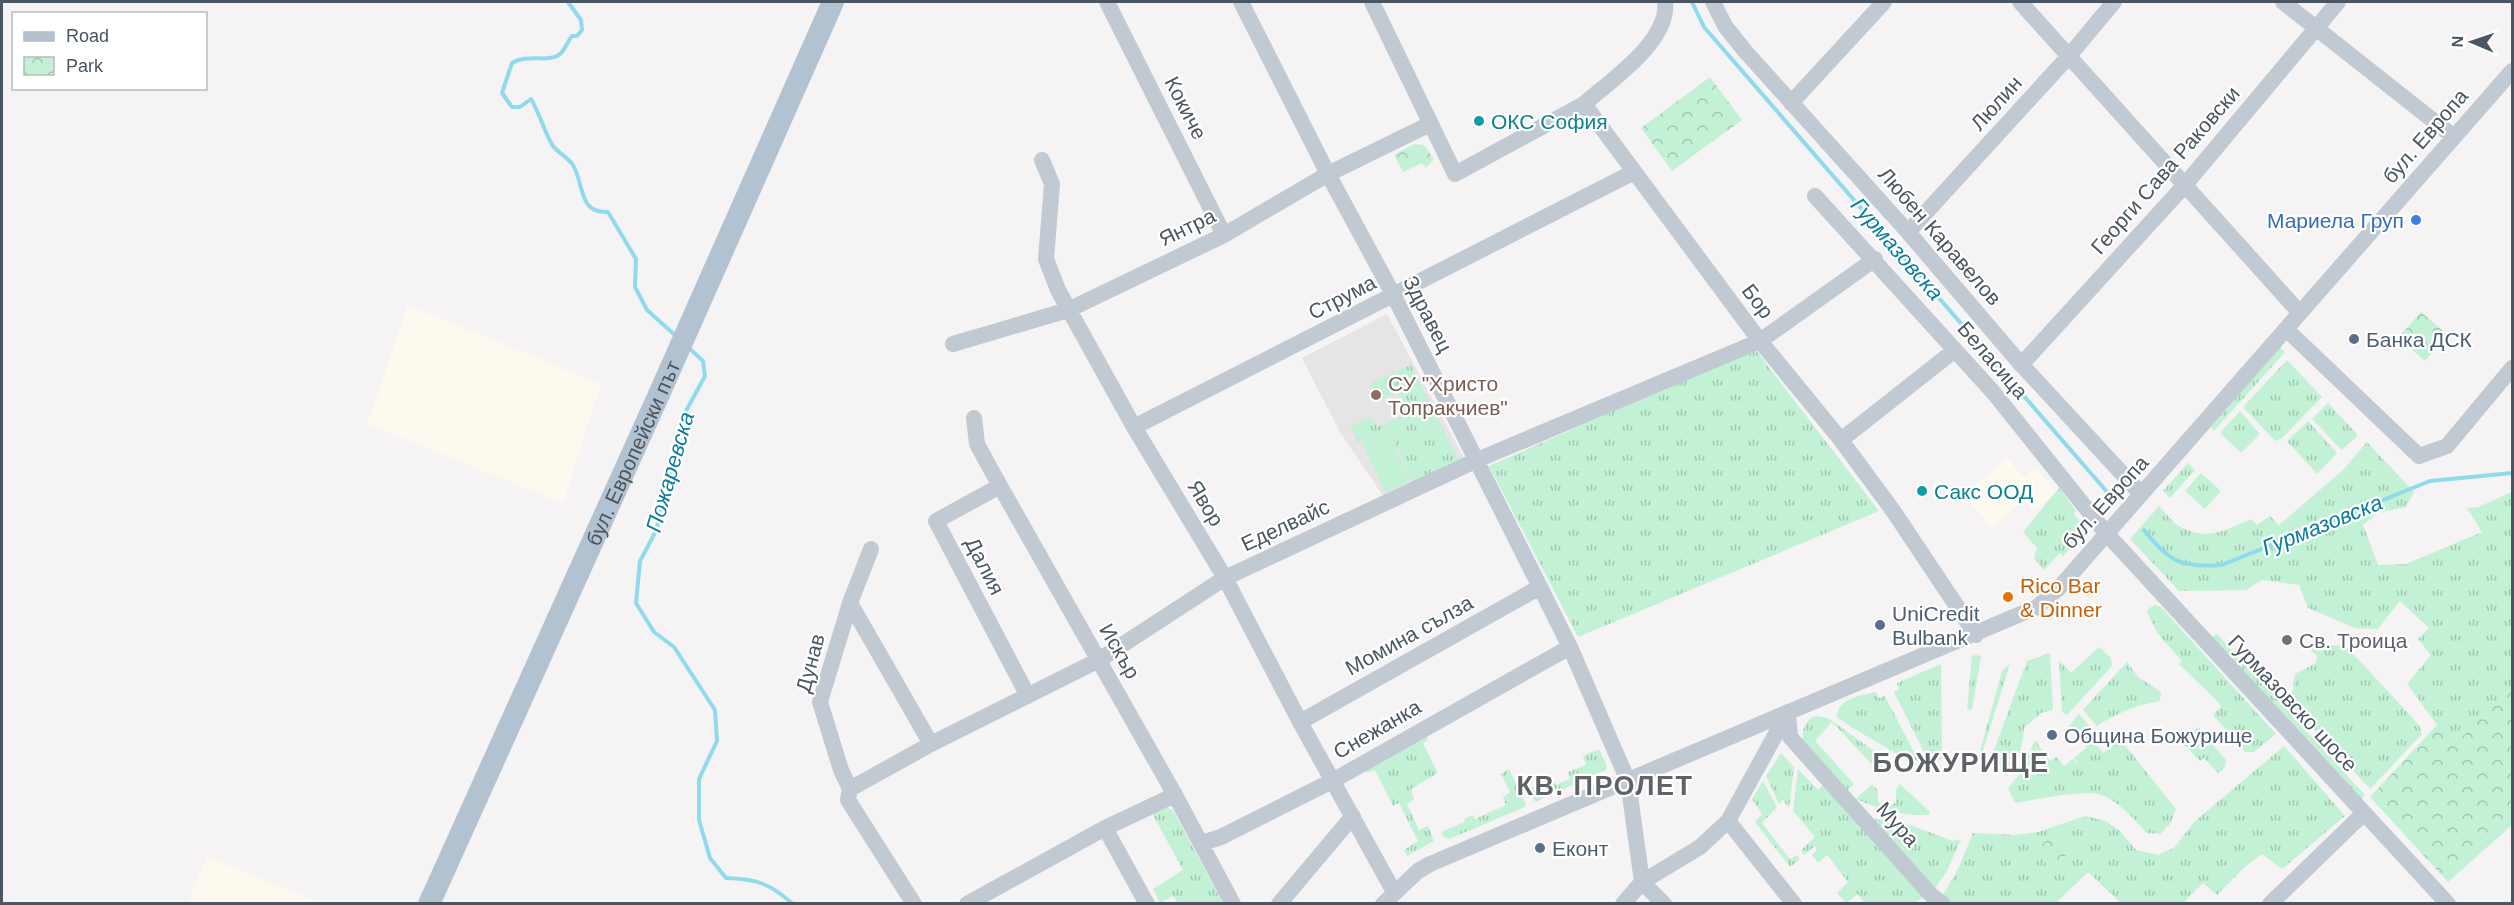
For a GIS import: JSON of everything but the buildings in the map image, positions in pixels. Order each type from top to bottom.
[{"type":"main road","name":"бул. Европейски път","points":[[429,903],[700,303],[832,2]]},
{"type":"street","name":"Кокиче","points":[[1107,2],[1224,235]]},
{"type":"street","name":"Здравец","points":[[1241,2],[1328,174],[1394,296],[1570,647],[1628,781],[1642,882]]},
{"type":"street","points":[[1372,2],[1455,174],[1584,104],[1640,54],[1659,32],[1665,2]]},
{"type":"street","name":"Любен Каравелов","points":[[1713,2],[1725,26],[1791,103],[1908,232],[2021,365],[2141,494]]},
{"type":"street","points":[[1791,103],[1884,2]]},
{"type":"street","points":[[2020,2],[2300,314]]},
{"type":"street","name":"Люлин","points":[[1908,232],[2069,56],[2114,2]]},
{"type":"street","points":[[2283,2],[2454,137]]},
{"type":"street","name":"Георги Сава Раковски","points":[[2021,365],[2184,186],[2338,2]]},
{"type":"street","name":"бул. Европа","points":[[1388,898],[1430,864],[1976,635],[2027,613],[2047,600],[2512,70]]},
{"type":"street","name":"Бор","points":[[1584,104],[1632,173],[1760,341],[1841,440],[1976,635]]},
{"type":"street","name":"Янтра","points":[[953,344],[1068,310],[1224,235],[1328,174],[1430,124]]},
{"type":"street","name":"Явор","points":[[1042,160],[1052,184],[1046,259],[1068,310],[1134,427],[1225,578],[1300,722],[1353,816],[1388,898]]},
{"type":"street","name":"Струма","points":[[1134,427],[1632,173]]},
{"type":"street","name":"Беласица","points":[[1815,196],[1875,259],[1993,392],[2106,533]]},
{"type":"street","name":"Еделвайс","points":[[850,789],[931,744],[1099,660],[1225,578],[1477,460],[1760,341],[1875,259]]},
{"type":"street","points":[[2286,329],[2419,456],[2447,446],[2512,368]]},
{"type":"street","points":[[1841,440],[1955,350]]},
{"type":"street","name":"Искър","points":[[975,418],[977,444],[999,486],[1202,843],[1233,903]]},
{"type":"street","name":"Далия","points":[[999,486],[936,521],[1028,696]]},
{"type":"street","name":"Гурмазовско шосе","points":[[2106,533],[2448,903]]},
{"type":"street","name":"Дунав","points":[[871,549],[850,603],[820,702],[841,770],[850,789],[848,800],[914,903]]},
{"type":"street","name":"Момина сълза","points":[[1300,722],[1540,587]]},
{"type":"street","points":[[850,603],[931,744]]},
{"type":"street","name":"Снежанка","points":[[1202,843],[1221,837],[1334,780],[1570,647]]},
{"type":"street","points":[[1623,903],[1642,882],[1700,847],[1728,821],[1788,712]]},
{"type":"street","name":"Мура","points":[[1788,712],[1790,737],[1932,901]]},
{"type":"street","points":[[967,903],[1105,828],[1175,795]]},
{"type":"street","points":[[2270,903],[2364,813]]},
{"type":"street","points":[[1279,903],[1353,816]]},
{"type":"street","points":[[1728,821],[1794,903]]},
{"type":"street","points":[[1105,828],[1147,903]]},
{"type":"street","points":[[1642,882],[1664,903]]},
{"type":"shaded area","points":[[408,305],[601,384],[563,503],[367,424]]},
{"type":"shaded area","name":"СУ \"Христо Топракчиев\"","points":[[1387,314],[1466,462],[1384,497],[1340,432],[1302,358]]},
{"type":"shaded area","points":[[2007,458],[2024,477],[2035,468],[2056,492],[2034,511],[2024,500],[1992,528],[1964,495]]},
{"type":"shaded area","points":[[207,856],[319,903],[187,903]]},
{"type":"green space","points":[[1710,77],[1742,120],[1672,171],[1641,128]]},
{"type":"green space","points":[[1414,144],[1424,145],[1434,159],[1426,168],[1422,163],[1403,172],[1394,155]]},
{"type":"green space","points":[[2421,312],[2448,335],[2425,361],[2398,338]]},
{"type":"green space","points":[[2280,347],[2285,352],[2214,431],[2211,427]]},
{"type":"green space","points":[[1755,349],[1879,511],[1578,637],[1489,466]]},
{"type":"green space","points":[[2287,360],[2322,397],[2281,439],[2275,441],[2243,407]]},
{"type":"green space","points":[[1411,365],[1460,463],[1413,485],[1388,427],[1357,441],[1351,426],[1371,417],[1377,427],[1409,413],[1398,392],[1378,401],[1370,383]]},
{"type":"green space","points":[[2328,403],[2357,434],[2342,450],[2312,419]]},
{"type":"green space","points":[[2240,411],[2260,434],[2241,453],[2220,433]]},
{"type":"green space","points":[[2308,421],[2337,453],[2317,474],[2287,441]]},
{"type":"green space","points":[[1387,428],[1410,481],[1385,492],[1361,440]]},
{"type":"green space","points":[[2367,442],[2414,492],[2406,507],[2378,513],[2363,525],[2378,565],[2406,564],[2482,532],[2467,508],[2478,507],[2512,492],[2512,688],[2457,743],[2437,725],[2407,684],[2431,655],[2418,639],[2429,628],[2400,601],[2378,629],[2355,628],[2308,608],[2299,585],[2262,580],[2246,590],[2179,591],[2130,539],[2159,506],[2176,524],[2198,533],[2216,533],[2251,519],[2257,525],[2270,516],[2279,525],[2343,470]]},
{"type":"green space","points":[[2188,463],[2195,470],[2170,498],[2163,491]]},
{"type":"green space","points":[[2201,473],[2221,491],[2205,509],[2185,491]]},
{"type":"green space","points":[[2059,488],[2085,528],[2063,556],[2060,553],[2044,570],[2034,558],[2037,548],[2023,532]]},
{"type":"green space","points":[[2156,605],[2161,607],[2276,734],[2254,752],[2245,752],[2213,715],[2221,707],[2219,703],[2179,664],[2182,661],[2158,634],[2147,612],[2149,608]]},
{"type":"green space","points":[[2217,634],[2365,795],[2361,800],[2211,638]]},
{"type":"green space","points":[[2313,644],[2346,646],[2419,725],[2422,734],[2370,789],[2291,704],[2295,674],[2316,663],[2317,656],[2311,650]]},
{"type":"green space","points":[[2099,647],[2111,658],[2112,666],[2067,715],[2062,712],[2059,660],[2071,673]]},
{"type":"green space","points":[[2050,653],[2053,710],[2041,713],[2024,728],[2019,754],[2007,776],[1989,763],[2027,661]]},
{"type":"green space","points":[[1972,656],[1981,656],[1972,710],[1967,709]]},
{"type":"green space","points":[[2127,662],[2138,677],[2161,692],[2160,701],[2127,710],[2097,726],[2083,710]]},
{"type":"green space","points":[[1941,664],[1942,759],[1929,762],[1894,692],[1899,689],[1897,683]]},
{"type":"green space","points":[[2010,664],[1979,763],[1977,762],[2002,671]]},
{"type":"green space","points":[[2512,688],[2512,825],[2448,882],[2370,797],[2437,725],[2457,742]]},
{"type":"green space","points":[[1876,692],[1879,698],[1885,696],[1918,760],[1914,762],[1904,758],[1837,717],[1838,711],[1845,702],[1857,696]]},
{"type":"green space","points":[[2079,714],[2095,732],[2100,729],[2105,735],[2096,744],[2103,753],[2120,739],[2176,809],[2170,824],[2160,834],[2147,833],[2116,803],[2096,794],[2074,794],[2015,803],[2008,788],[2020,774],[2035,740],[2050,761],[2057,757],[2064,766],[2073,759],[2079,765],[2074,758],[2087,747],[2069,726]]},
{"type":"green space","points":[[1814,716],[1828,718],[1890,761],[1878,771],[1832,722],[1815,741],[1854,784],[1848,790],[1803,741],[1804,727]]},
{"type":"green space","points":[[2198,727],[2226,760],[2225,767],[2218,773],[2204,758],[2200,761],[2182,743]]},
{"type":"green space","points":[[1427,737],[1428,739],[1423,743],[1438,773],[1411,789],[1414,799],[1407,804],[1419,830],[1428,826],[1434,841],[1407,856],[1404,850],[1418,841],[1399,803],[1393,806],[1375,770],[1367,773],[1365,768]]},
{"type":"green space","points":[[2284,746],[2345,816],[2282,869],[2262,854],[2245,867],[2217,895],[2203,883],[2183,903],[2121,903],[2088,872],[2056,903],[1951,903],[1943,895],[1958,869],[1973,833],[2015,835],[2038,832],[2085,816],[2106,821],[2120,831],[2136,850],[2158,855],[2174,848],[2194,822]]},
{"type":"green space","points":[[1599,749],[1607,766],[1606,770],[1534,801],[1529,789],[1534,786],[1537,794],[1548,789],[1545,782],[1552,778],[1556,785],[1570,779],[1568,772],[1586,765],[1583,756]]},
{"type":"green space","points":[[1781,753],[1794,767],[1789,808],[1783,800],[1779,804],[1766,776]]},
{"type":"green space","points":[[1509,769],[1526,804],[1525,807],[1449,839],[1444,837],[1441,832],[1465,822],[1464,819],[1473,815],[1475,819],[1506,805],[1503,797],[1510,792],[1501,774]]},
{"type":"green space","points":[[1798,769],[1818,790],[1823,785],[1923,897],[1915,903],[1865,904],[1858,894],[1846,903],[1837,893],[1848,882],[1827,855],[1818,863],[1812,855],[1817,850],[1815,846],[1804,855],[1801,850],[1815,837],[1793,811]]},
{"type":"green space","points":[[1763,781],[1777,807],[1762,823],[1790,859],[1797,855],[1800,859],[1790,867],[1755,822],[1762,814],[1752,799]]},
{"type":"green space","points":[[1872,784],[1878,791],[1878,802],[1891,806],[1896,802],[1896,790],[1900,784],[1930,812],[1929,815],[1891,812],[1856,799]]},
{"type":"green space","points":[[1167,808],[1173,810],[1223,903],[1178,903],[1173,896],[1160,903],[1153,889],[1183,870],[1152,813]]},
{"type":"green space","points":[[1869,818],[1907,824],[1953,841],[1961,839],[1947,871],[1935,888]]},
{"type":"green space","points":[[2053,839],[2062,843],[2066,852],[2062,861],[2053,865],[2044,861],[2040,852],[2044,843]]},
{"type":"waterway","name":"Пожаревска","points":[[568,2],[581,20],[582,30],[577,36],[572,36],[556,56],[518,60],[512,63],[502,93],[512,107],[520,107],[531,99],[553,146],[573,165],[587,203],[591,208],[608,212],[636,259],[635,287],[647,310],[676,336]]},
{"type":"waterway","name":"Гурмазовска","points":[[1692,2],[1704,27],[2108,493]]},
{"type":"waterway","name":"Пожаревска","points":[[688,347],[703,361],[705,376],[686,411],[682,449],[663,488],[657,529],[640,561],[636,603],[654,632],[674,647],[715,710],[717,741],[699,779],[699,820],[710,858],[726,878],[762,884],[777,891],[793,904]]},
{"type":"waterway","name":"Гурмазовска","points":[[2144,530],[2161,549],[2177,561],[2196,565],[2222,565],[2430,481],[2512,473]]},
{"type":"place","name":"ОКС София","points":[[1479,121]]},
{"type":"place","name":"Мариела Груп","points":[[2416,220]]},
{"type":"place","name":"Банка ДСК","points":[[2354,339]]},
{"type":"place","name":"СУ \"Христо Топракчиев\"","points":[[1376,395]]},
{"type":"place","name":"Сакс ООД","points":[[1922,491]]},
{"type":"place","name":"Rico Bar & Dinner","points":[[2008,597]]},
{"type":"place","name":"UniCredit Bulbank","points":[[1880,625]]},
{"type":"place","name":"Св. Троица","points":[[2287,640]]},
{"type":"place","name":"Община Божурище","points":[[2052,735]]},
{"type":"place","name":"Еконт","points":[[1540,848]]},
{"type":"district","name":"БОЖУРИЩЕ","points":[[1961,763]]},
{"type":"district","name":"КВ. ПРОЛЕТ","points":[[1605,786]]}]
